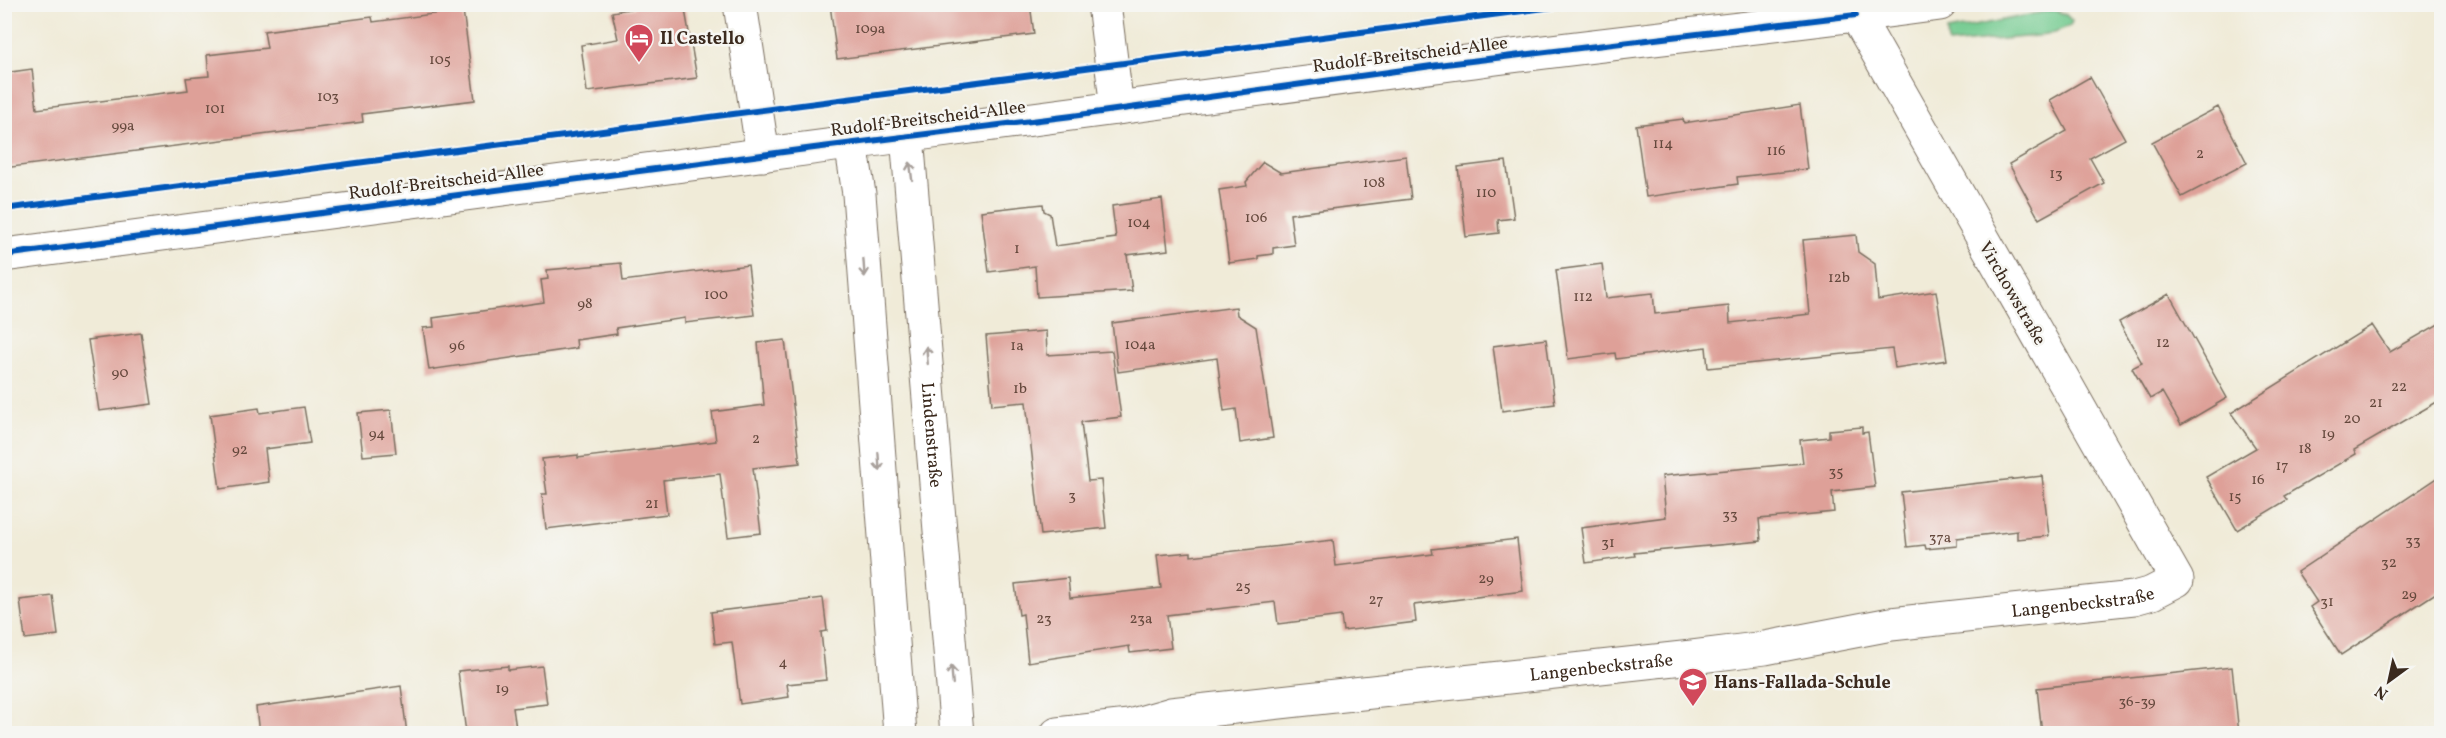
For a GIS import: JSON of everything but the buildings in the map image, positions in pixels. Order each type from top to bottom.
[{"type":"street","points":[[740,4],[763,155]]},
{"type":"street","points":[[1104,4],[1117,108]]},
{"type":"street","name":"Rudolf-Breitscheid-Allee","points":[[4,255],[1853,10],[1940,4]]},
{"type":"street","name":"Virchowstraße","points":[[1853,10],[2177,580]]},
{"type":"street","name":"Lindenstraße","points":[[907,136],[957,734]]},
{"type":"street","points":[[851,143],[859,194],[900,734]]},
{"type":"street","name":"Langenbeckstraße","points":[[1057,734],[1129,726],[1171,714],[1713,655],[1891,624],[2134,598],[2152,593],[2177,580]]},
{"type":"green space","points":[[2053,10],[2065,14],[2072,21],[2070,26],[2047,35],[1948,44],[1947,31]]},
{"type":"cycle path","points":[[4,209],[1576,4]]},
{"type":"cycle path","points":[[4,255],[1072,116],[1446,64],[1856,15]]},
{"type":"place","name":"Il Castello","points":[[639,64]]},
{"type":"place","name":"Hans-Fallada-Schule","points":[[1693,708]]}]
